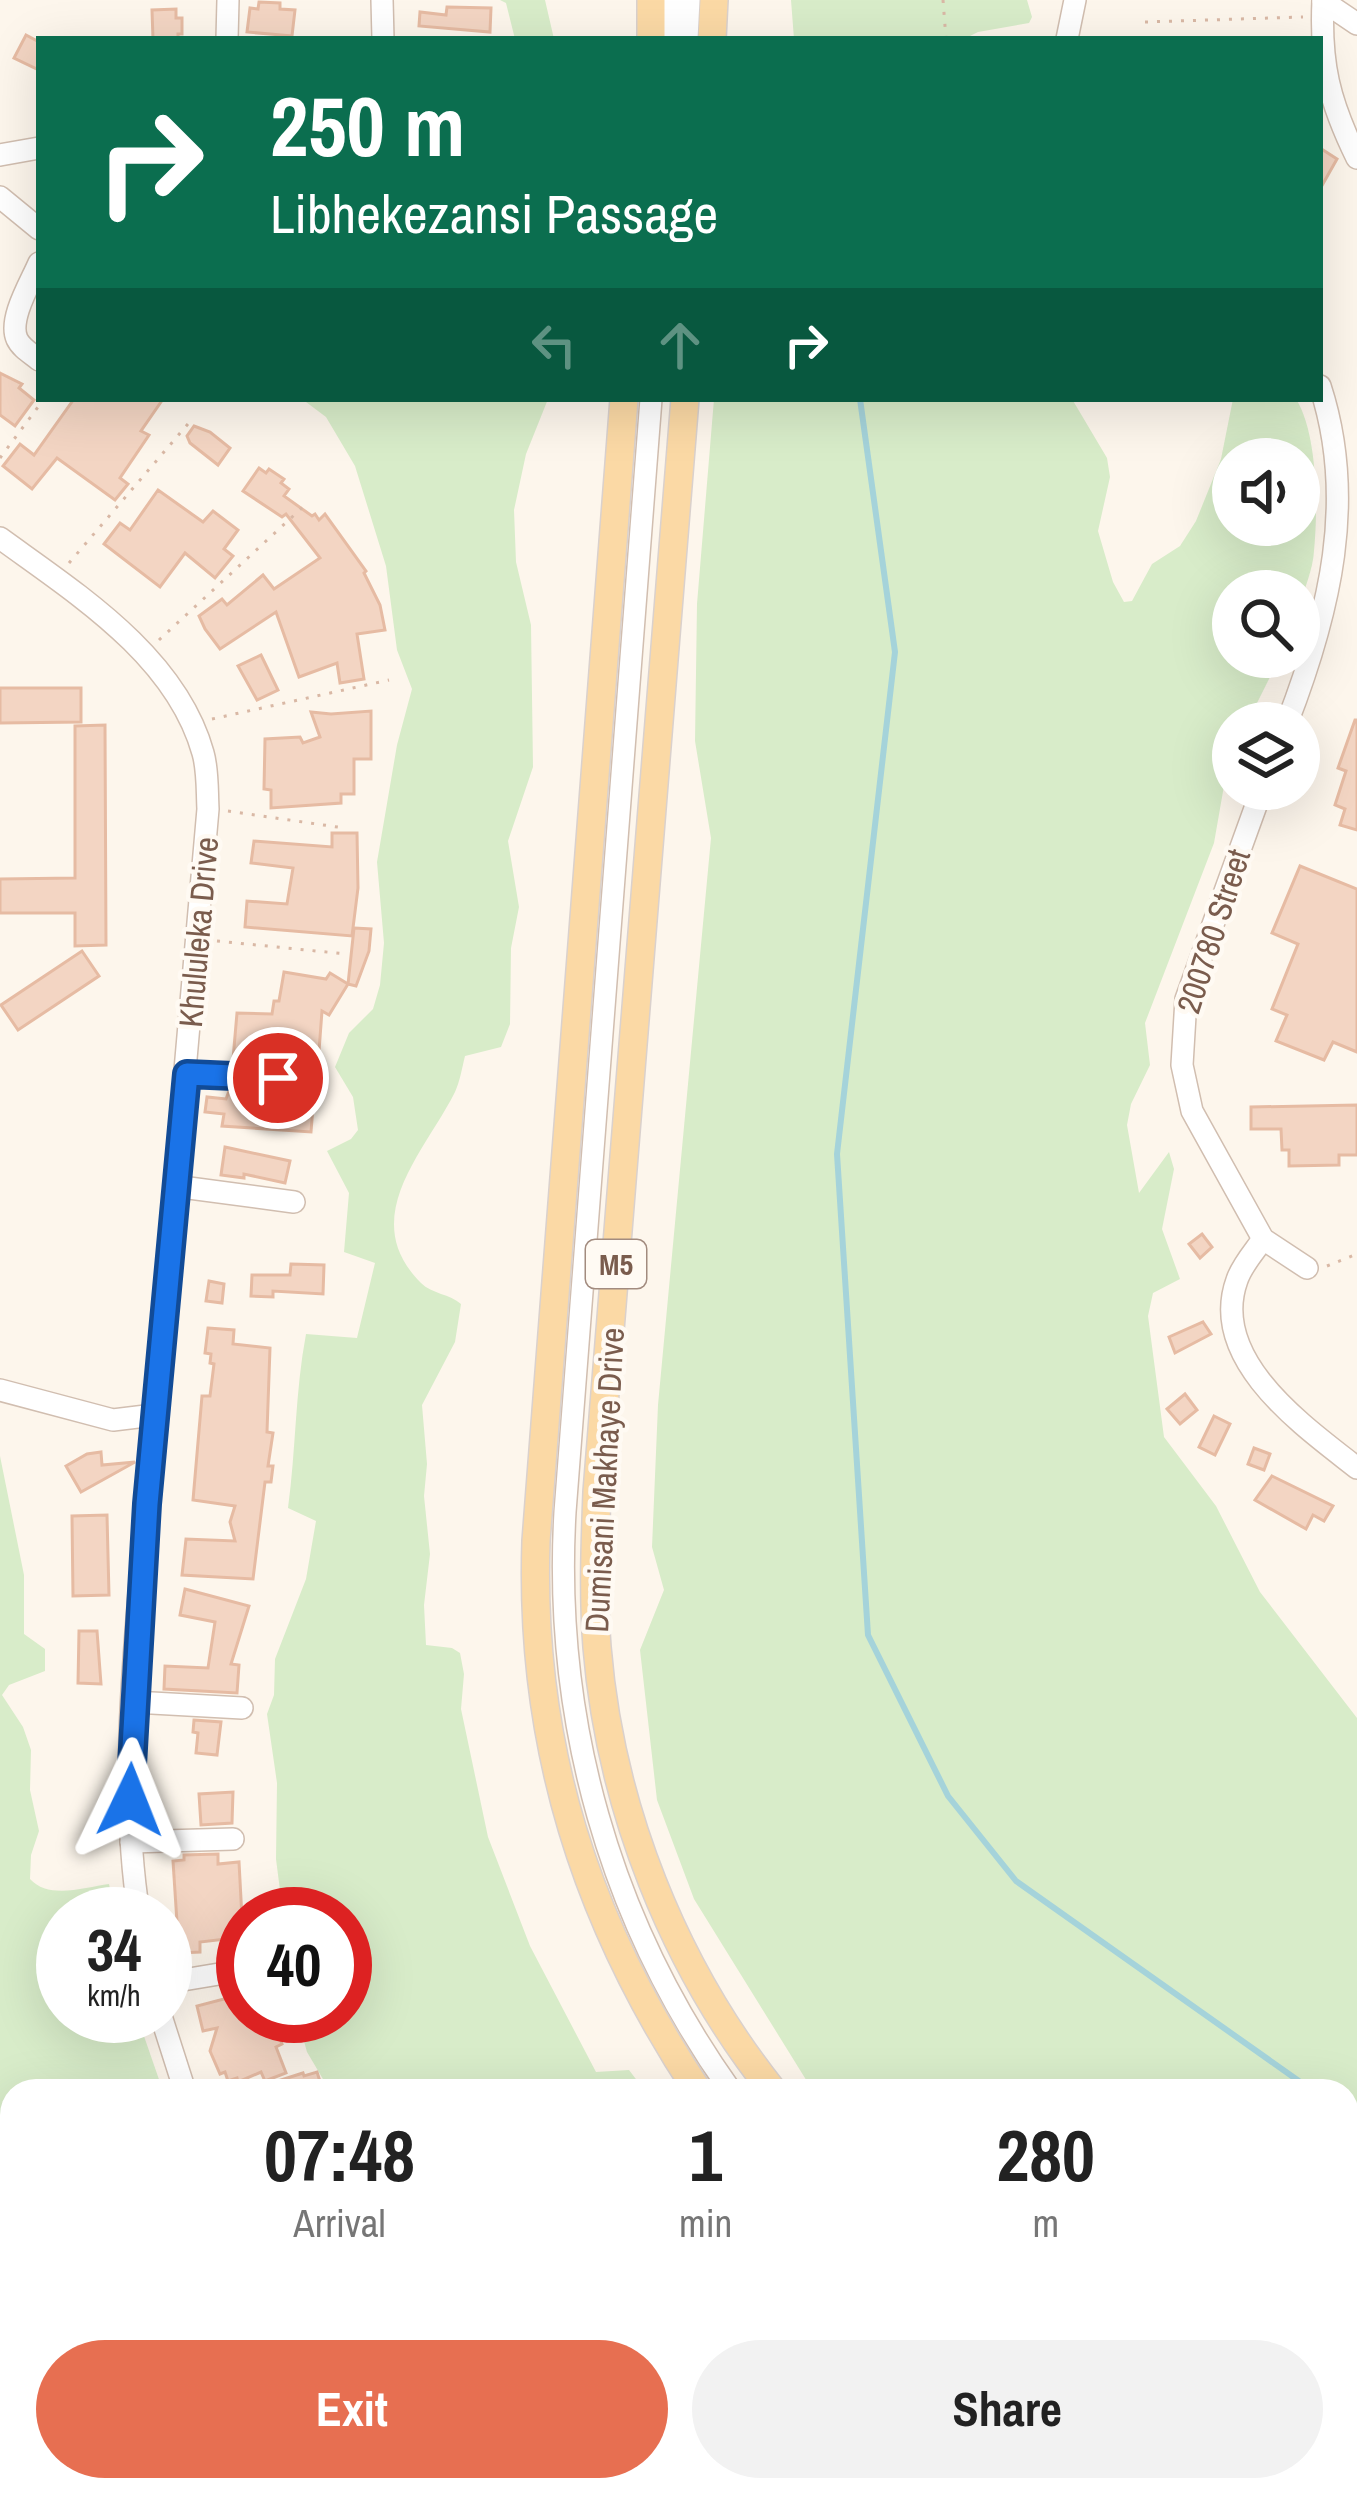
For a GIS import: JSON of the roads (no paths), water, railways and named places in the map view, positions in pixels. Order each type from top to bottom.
[{"type":"main road","points":[[651,0],[651,36]]},
{"type":"main road","points":[[712,36],[715,0]]},
{"type":"main road","name":"Dumisani Makhaye Drive","points":[[624,402],[536,1540],[536,1604],[552,1750],[585,1870],[612,1943],[690,2079]]},
{"type":"main road","name":"Dumisani Makhaye Drive","points":[[685,402],[597,1492],[594,1602],[608,1734],[647,1863],[704,1991],[765,2079]]},
{"type":"street","points":[[227,36],[228,0]]},
{"type":"street","points":[[382,0],[383,36]]},
{"type":"street","points":[[671,36],[672,0]]},
{"type":"street","points":[[687,36],[689,0]]},
{"type":"street","points":[[1068,36],[1075,0]]},
{"type":"street","points":[[1322,36],[1323,6],[1357,24]]},
{"type":"street","points":[[1323,61],[1336,115],[1357,158]]},
{"type":"street","points":[[0,155],[36,149]]},
{"type":"street","points":[[0,197],[36,227]]},
{"type":"street","points":[[36,270],[15,334],[36,357]]},
{"type":"street","points":[[1295,702],[1354,531],[1353,450],[1323,392]]},
{"type":"street","points":[[651,402],[565,1513],[564,1613],[582,1759],[610,1858],[657,1972],[723,2079]]},
{"type":"street","name":"Khululeka Drive","points":[[0,538],[56,578],[144,654],[176,690],[204,757],[208,809],[154,1415],[134,1702],[131,1842],[136,1887]]},
{"type":"street","name":"200780 Street","points":[[1254,810],[1186,999],[1182,1065],[1192,1111],[1263,1239],[1307,1268]]},
{"type":"street","points":[[187,1074],[278,1078]]},
{"type":"street","points":[[174,1186],[294,1202]]},
{"type":"street","points":[[1263,1239],[1236,1282],[1233,1314],[1242,1352],[1258,1379],[1291,1416],[1357,1468]]},
{"type":"street","points":[[0,1390],[113,1420],[154,1415]]},
{"type":"street","points":[[134,1702],[242,1708]]},
{"type":"street","points":[[131,1842],[233,1839]]},
{"type":"street","points":[[170,2043],[181,2079]]},
{"type":"waterway","points":[[860,402],[895,652],[837,1154],[868,1635],[948,1796],[1016,1881],[1296,2079]]}]
